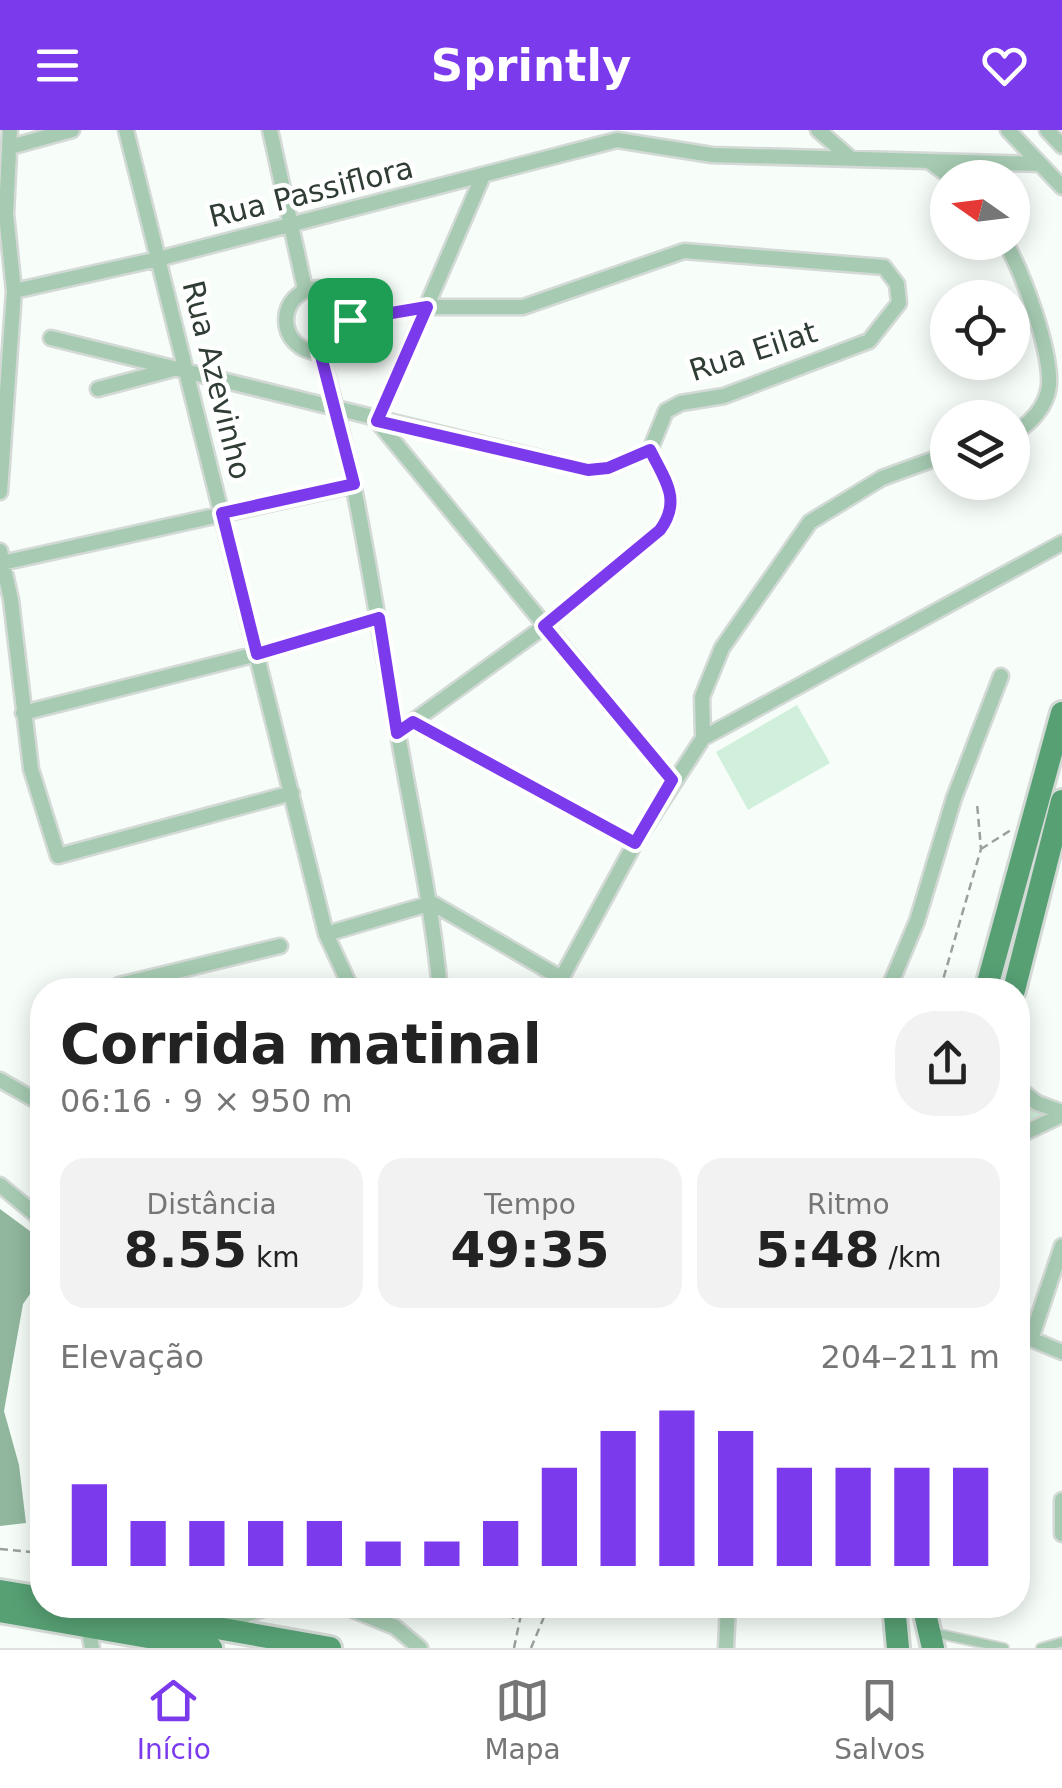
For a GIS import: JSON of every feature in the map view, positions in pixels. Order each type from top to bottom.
[{"type":"main road","points":[[989,978],[1062,713]]},
{"type":"main road","points":[[1017,978],[1062,801]]},
{"type":"main road","points":[[0,1590],[30,1593]]},
{"type":"main road","points":[[0,1612],[30,1615]]},
{"type":"main road","points":[[58,1618],[229,1618],[330,1648]]},
{"type":"main road","points":[[895,1618],[898,1648]]},
{"type":"main road","points":[[87,1621],[185,1646],[211,1648]]},
{"type":"street","points":[[0,492],[14,291],[3,214],[10,130]]},
{"type":"street","points":[[10,147],[72,130]]},
{"type":"street","name":"Rua Azevinho","points":[[126,130],[158,260],[178,371],[222,513],[326,934],[346,978]]},
{"type":"street","points":[[270,130],[294,224],[305,289]]},
{"type":"street","points":[[818,130],[848,156]]},
{"type":"street","points":[[1008,130],[1062,188]]},
{"type":"street","points":[[1047,130],[1062,146]]},
{"type":"street","name":"Rua Passiflora","points":[[14,291],[158,260],[617,140],[712,155],[1040,164]]},
{"type":"street","points":[[377,421],[482,178]]},
{"type":"street","name":"Rua Eilat","points":[[427,307],[546,302],[684,251],[884,267],[897,284],[899,303],[868,340],[724,396],[682,403],[666,411],[650,450]]},
{"type":"street","points":[[1012,260],[1040,334],[1049,388],[1039,413],[1030,420]]},
{"type":"street","points":[[305,289],[336,293],[350,320],[344,338],[320,352]]},
{"type":"street","points":[[305,289],[290,303],[285,323],[293,342],[320,352]]},
{"type":"street","points":[[350,320],[427,307]]},
{"type":"street","points":[[51,338],[588,470],[608,468],[650,450],[674,498],[671,516],[660,530],[544,626],[397,733]]},
{"type":"street","points":[[320,352],[354,484],[397,733],[432,904],[439,978]]},
{"type":"street","points":[[98,388],[178,371]]},
{"type":"street","points":[[377,421],[672,780]]},
{"type":"street","points":[[703,738],[702,697],[722,648],[810,522],[882,478],[930,461]]},
{"type":"street","points":[[292,793],[58,856],[30,770],[11,600],[1,557],[354,484]]},
{"type":"street","points":[[561,978],[672,780],[703,738],[1062,543]]},
{"type":"street","points":[[23,712],[257,654],[379,618]]},
{"type":"street","points":[[893,978],[1000,676]]},
{"type":"street","points":[[413,722],[635,843]]},
{"type":"street","points":[[326,934],[432,904],[549,978]]},
{"type":"street","points":[[153,978],[280,946]]},
{"type":"street","points":[[0,1080],[30,1097]]},
{"type":"street","points":[[1030,1097],[1062,1114]]},
{"type":"street","points":[[1030,1130],[1062,1114]]},
{"type":"street","points":[[0,1186],[30,1210]]},
{"type":"street","points":[[1062,1246],[1031,1339],[1062,1352]]},
{"type":"street","points":[[1061,1507],[1062,1534]]},
{"type":"street","points":[[372,1618],[396,1628],[420,1648]]},
{"type":"street","points":[[726,1648],[727,1618]]},
{"type":"lane","points":[[931,1639],[1004,1648]]},
{"type":"lane","points":[[1041,1648],[1062,1642]]},
{"type":"path","points":[[943,978],[981,849],[977,803]]},
{"type":"path","points":[[981,849],[1036,810]]},
{"type":"path","points":[[0,1548],[30,1552]]},
{"type":"path","points":[[514,1648],[520,1618]]},
{"type":"path","points":[[531,1648],[544,1618]]},
{"type":"shaded area","points":[[797,705],[830,763],[748,810],[716,752]]},
{"type":"shaded area","points":[[1030,1103],[1048,1114],[1030,1122]]},
{"type":"shaded area","points":[[0,1209],[30,1231],[30,1294],[23,1304],[4,1411],[19,1465],[26,1523],[0,1526]]},
{"type":"route","points":[[427,307],[377,421],[552,465],[588,470],[608,468],[650,450],[674,498],[671,516],[660,530],[544,626],[672,780],[635,843],[413,722],[397,733],[379,618],[257,654],[222,513],[354,484],[320,352],[338,345],[349,330],[350,320],[427,307]]}]
